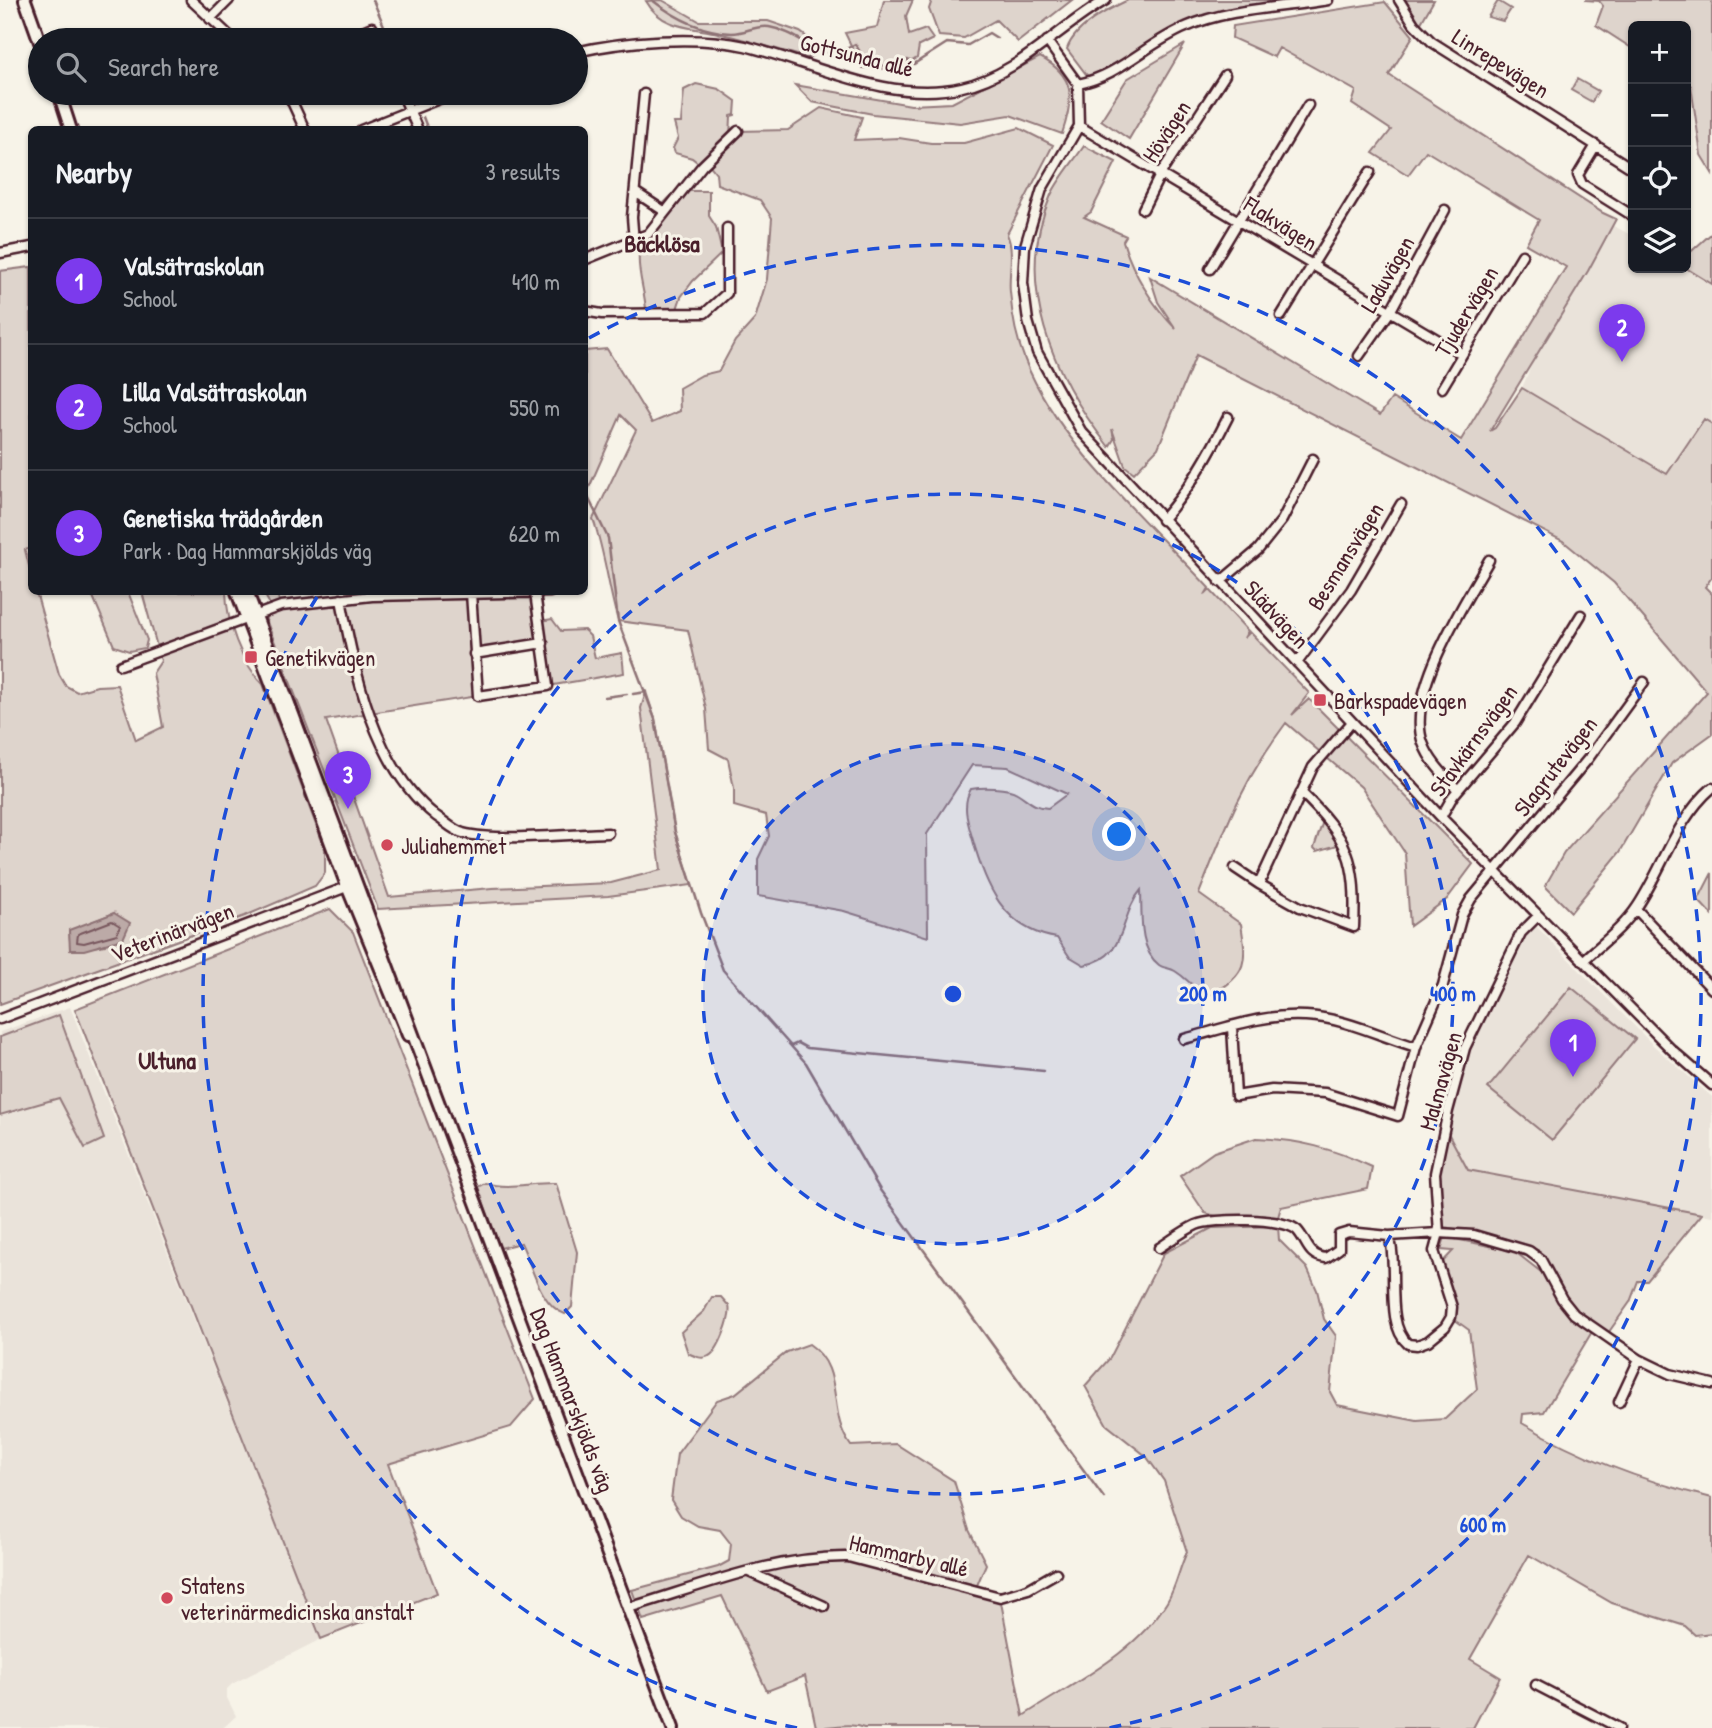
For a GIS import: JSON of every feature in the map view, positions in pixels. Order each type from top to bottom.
[{"type":"main road","points":[[24,0],[35,28]]},
{"type":"main road","points":[[63,105],[70,126]]},
{"type":"main road","points":[[65,105],[76,126]]},
{"type":"main road","name":"Dag Hammarskjölds väg","points":[[239,595],[251,615]]},
{"type":"main road","name":"Dag Hammarskjölds väg","points":[[248,595],[251,615],[352,885],[434,1087],[673,1728]]},
{"type":"street","points":[[191,0],[221,28]]},
{"type":"street","points":[[211,19],[229,0]]},
{"type":"street","name":"Gottsunda allé","points":[[588,50],[645,41],[742,45],[887,87],[910,90],[964,87],[1005,69],[1106,0]]},
{"type":"street","points":[[1078,84],[1100,79],[1158,39],[1190,25],[1239,13],[1328,0]]},
{"type":"street","name":"Linrepevägen","points":[[1399,0],[1414,24],[1432,42],[1628,166]]},
{"type":"street","points":[[1046,41],[1078,84],[1079,127]]},
{"type":"street","name":"Hövägen","points":[[1143,209],[1161,173],[1225,75]]},
{"type":"street","points":[[634,242],[635,192],[644,94]]},
{"type":"street","points":[[294,105],[303,126]]},
{"type":"street","points":[[409,105],[417,126]]},
{"type":"street","points":[[371,126],[422,105]]},
{"type":"street","points":[[1210,269],[1308,105]]},
{"type":"street","name":"Flakvägen","points":[[1079,127],[1241,220],[1462,354]]},
{"type":"street","name":"Slädvägen","points":[[1079,127],[1042,189],[1025,246],[1023,283],[1028,321],[1050,380],[1081,431],[1495,873],[1712,1085]]},
{"type":"street","points":[[588,259],[634,242],[648,234],[702,166],[738,131]]},
{"type":"street","points":[[1595,145],[1578,175],[1582,184],[1628,213]]},
{"type":"street","points":[[1281,316],[1370,172]]},
{"type":"street","points":[[635,192],[664,211]]},
{"type":"street","name":"Laduvägen","points":[[1359,356],[1390,312],[1445,210]]},
{"type":"street","points":[[588,312],[602,314],[705,313],[716,306],[727,293],[727,228]]},
{"type":"street","points":[[0,253],[28,248]]},
{"type":"street","name":"Tjudervägen","points":[[1442,388],[1522,255]]},
{"type":"street","points":[[1162,520],[1185,493],[1207,460],[1228,418]]},
{"type":"street","points":[[1220,582],[1258,550],[1282,520],[1313,459]]},
{"type":"street","name":"Besmansvägen","points":[[1297,663],[1351,590],[1401,503]]},
{"type":"street","points":[[1458,790],[1432,762],[1422,740],[1422,715],[1428,677],[1446,636],[1489,560]]},
{"type":"street","points":[[121,665],[281,606],[341,599],[428,595]]},
{"type":"street","points":[[471,595],[478,696],[548,686],[535,595]]},
{"type":"street","points":[[341,599],[364,691],[386,751],[406,787],[424,806],[461,833],[491,836],[608,833]]},
{"type":"street","name":"Stavkärnsvägen","points":[[1441,817],[1458,790],[1515,723],[1581,615]]},
{"type":"street","points":[[474,654],[543,643]]},
{"type":"street","name":"Slagrutevägen","points":[[1232,1027],[1236,1096],[1272,1090],[1325,1093],[1398,1116],[1416,1047],[1443,985],[1462,915],[1471,899],[1588,759],[1644,682]]},
{"type":"street","points":[[1259,884],[1313,767],[1352,722]]},
{"type":"street","points":[[1583,961],[1636,909],[1683,823],[1698,800],[1712,788]]},
{"type":"street","points":[[1235,868],[1300,907],[1354,927],[1356,887],[1347,847],[1330,820],[1301,792]]},
{"type":"street","name":"Veterinärvägen","points":[[0,1018],[352,885]]},
{"type":"street","points":[[1636,909],[1712,989]]},
{"type":"street","name":"Malmavägen","points":[[1389,1236],[1394,1261],[1393,1306],[1401,1339],[1408,1344],[1417,1345],[1437,1335],[1451,1317],[1452,1307],[1434,1251],[1439,1233],[1435,1173],[1465,1048],[1521,933],[1538,916]]},
{"type":"street","points":[[1184,1039],[1276,1017],[1307,1016],[1342,1022],[1416,1047]]},
{"type":"street","points":[[1159,1248],[1195,1226],[1211,1221],[1258,1221],[1295,1228],[1317,1257],[1326,1258],[1339,1249],[1339,1235],[1359,1232],[1389,1236],[1439,1233],[1474,1235],[1529,1251],[1541,1260],[1562,1299],[1574,1314],[1639,1359],[1670,1374],[1712,1384]]},
{"type":"street","points":[[1619,1402],[1639,1359]]},
{"type":"street","name":"Hammarby allé","points":[[628,1608],[778,1563],[824,1557],[849,1557],[1000,1597],[1028,1589],[1056,1573]]},
{"type":"street","points":[[749,1572],[824,1606]]},
{"type":"street","points":[[1536,1685],[1619,1728]]},
{"type":"shaded area","points":[[662,0],[699,21],[768,21],[800,32],[819,46],[819,52],[808,58],[678,25],[660,17],[646,1]]},
{"type":"shaded area","points":[[884,0],[913,0],[906,16],[909,35],[926,29],[933,39],[919,46],[917,58],[898,69],[862,68],[845,33],[877,27]]},
{"type":"shaded area","points":[[932,0],[1072,0],[1018,42],[996,20],[964,38],[939,36],[929,9]]},
{"type":"shaded area","points":[[1128,0],[1328,0],[1239,12],[1205,20],[1177,31],[1104,73],[1089,78],[1067,49],[1071,41],[1084,26]]},
{"type":"shaded area","points":[[1399,0],[1434,0],[1418,28]]},
{"type":"shaded area","points":[[1585,0],[1712,0],[1712,173],[1701,155],[1691,86],[1691,21],[1628,21],[1628,46],[1596,25],[1603,6],[1599,1]]},
{"type":"shaded area","points":[[1498,1],[1511,9],[1503,21],[1488,17]]},
{"type":"shaded area","points":[[1385,2],[1413,36],[1389,75],[1616,219],[1588,271],[1490,431],[1495,428],[1522,388],[1667,474],[1704,419],[1712,424],[1712,577],[1705,587],[1712,594],[1712,734],[1672,763],[1620,852],[1571,912],[1545,886],[1564,853],[1707,692],[1614,583],[1563,541],[1196,355],[1158,448],[1134,473],[1125,466],[1112,429],[1114,439],[1109,447],[1071,390],[1044,328],[1037,295],[1036,262],[1040,228],[1054,189],[1084,146],[1116,162],[1091,212],[1084,217],[1126,236],[1123,241],[1127,253],[1144,288],[1176,329],[1158,302],[1150,277],[1380,415],[1392,398],[1461,440],[1566,267],[1526,244],[1539,220],[1426,151],[1408,175],[1373,153],[1391,130],[1352,104],[1356,91],[1279,48],[1274,57],[1232,38],[1233,26]]},
{"type":"shaded area","points":[[1185,44],[1129,139],[1101,120],[1127,79]]},
{"type":"shaded area","points":[[1040,57],[1060,72],[1069,89],[1069,109],[1062,134],[1010,115],[960,123],[873,114],[812,102],[795,85],[911,105],[952,103]]},
{"type":"shaded area","points":[[1577,79],[1598,91],[1592,102],[1571,90]]},
{"type":"shaded area","points":[[696,84],[719,89],[736,101],[735,115],[731,116],[730,138],[738,131],[788,130],[821,108],[862,117],[854,140],[899,138],[931,143],[964,143],[1019,128],[1053,145],[1007,234],[1011,248],[1010,292],[1015,326],[1025,360],[1040,391],[1059,422],[1106,481],[1209,588],[1205,595],[1210,590],[1248,631],[1244,638],[1250,632],[1309,693],[1292,715],[1309,699],[1473,864],[1447,899],[1410,926],[1405,853],[1361,787],[1286,723],[1246,785],[1199,894],[1241,924],[1243,937],[1244,957],[1239,973],[1212,994],[1195,987],[1152,958],[1142,930],[1141,890],[1116,945],[1098,961],[1084,965],[1069,956],[1057,938],[1038,933],[1010,915],[990,888],[977,855],[967,818],[968,794],[971,789],[976,788],[1008,790],[1034,805],[1048,808],[1067,794],[1008,767],[972,765],[927,834],[928,937],[844,911],[758,896],[758,859],[769,836],[766,815],[734,806],[734,788],[728,759],[709,749],[706,709],[688,630],[618,621],[593,519],[636,430],[621,415],[588,490],[588,351],[607,349],[652,423],[680,411],[679,388],[702,375],[719,371],[735,341],[755,319],[767,279],[772,218],[760,200],[717,184],[716,173],[708,163],[702,166],[692,158],[675,153],[673,148],[678,138],[674,123],[681,123],[684,90]]},
{"type":"shaded area","points":[[680,191],[709,191],[709,216],[716,227],[722,253],[693,281],[681,297],[677,309],[646,310],[639,268],[640,247],[660,208]]},
{"type":"shaded area","points":[[1604,221],[1628,233],[1628,273],[1691,271],[1712,284],[1712,424],[1703,419],[1667,474],[1522,388],[1539,347]]},
{"type":"shaded area","points":[[1712,233],[1712,284],[1691,271],[1691,252]]},
{"type":"shaded area","points":[[28,267],[28,549],[25,550],[28,562],[28,595],[37,595],[59,674],[66,686],[77,692],[97,686],[117,685],[136,740],[163,727],[153,673],[161,661],[143,595],[226,595],[236,641],[241,653],[263,684],[325,849],[325,873],[315,886],[245,916],[0,1004],[0,271]],"holes":[[[114,913],[105,945],[71,950],[69,931]]]},
{"type":"shaded area","points":[[92,595],[129,595],[147,640],[145,648],[129,651],[114,646]]},
{"type":"shaded area","points":[[265,595],[278,595],[280,605],[372,596],[535,595],[540,621],[552,619],[561,631],[584,630],[590,636],[595,658],[622,653],[624,673],[548,686],[542,643],[475,654],[478,696],[326,720],[389,897],[492,888],[611,883],[661,870],[641,708],[646,692],[655,719],[675,832],[692,885],[608,896],[378,909],[265,617],[272,608]]},
{"type":"shaded area","points":[[1324,818],[1341,844],[1317,851],[1314,848]]},
{"type":"shaded area","points":[[1712,873],[1712,915],[1698,900]]},
{"type":"shaded area","points":[[330,909],[353,932],[535,1399],[511,1427],[388,1464],[437,1593],[321,1639],[75,1009]]},
{"type":"shaded area","points":[[1534,924],[1654,1046],[1712,1097],[1712,1216],[1468,1170],[1445,1128],[1465,1048],[1521,933]]},
{"type":"shaded area","points":[[1571,987],[1635,1039],[1552,1140],[1488,1088]]},
{"type":"shaded area","points":[[70,1007],[321,1639],[232,1684],[227,1689],[227,1698],[236,1716],[223,1728],[0,1728],[0,1032]]},
{"type":"shaded area","points":[[59,1015],[104,1139],[85,1148],[59,1098],[0,1115],[0,1037]]},
{"type":"shaded area","points":[[1448,1133],[1468,1170],[1702,1214],[1647,1281],[1638,1281],[1630,1302],[1606,1336],[1593,1330],[1544,1412],[1523,1414],[1522,1423],[1614,1468],[1712,1498],[1712,1633],[1695,1635],[1685,1626],[1612,1603],[1529,1555],[1470,1659],[1500,1677],[1473,1728],[864,1728],[846,1725],[816,1727],[805,1676],[767,1691],[722,1596],[643,1620],[632,1590],[718,1567],[729,1561],[731,1544],[720,1530],[698,1526],[681,1516],[671,1500],[677,1454],[717,1400],[735,1394],[787,1352],[809,1344],[828,1366],[839,1419],[851,1446],[896,1444],[954,1481],[969,1530],[986,1564],[975,1590],[1000,1597],[1023,1716],[1102,1666],[1138,1637],[1167,1602],[1187,1552],[1164,1481],[1146,1456],[1107,1425],[1085,1386],[1110,1358],[1164,1253],[1212,1228],[1278,1226],[1279,1240],[1307,1268],[1317,1290],[1324,1319],[1336,1336],[1330,1392],[1337,1405],[1417,1421],[1445,1419],[1477,1389],[1469,1330],[1451,1317],[1437,1268],[1453,1251],[1441,1250],[1445,1237],[1514,1251],[1550,1279],[1539,1258],[1540,1251],[1503,1238],[1444,1227],[1439,1178]]},
{"type":"shaded area","points":[[1256,1138],[1316,1146],[1372,1167],[1368,1189],[1281,1207],[1278,1217],[1216,1216],[1205,1213],[1180,1176],[1214,1152]]},
{"type":"shaded area","points":[[485,1183],[511,1186],[556,1183],[577,1252],[572,1307],[565,1314],[556,1310],[543,1294],[521,1243],[500,1248],[478,1187]]},
{"type":"shaded area","points":[[712,1297],[721,1297],[729,1306],[729,1317],[721,1341],[713,1353],[698,1357],[688,1353],[681,1332],[704,1311]]},
{"type":"water","points":[[114,913],[130,923],[123,939],[84,950],[70,950],[69,930]]},
{"type":"waterway","points":[[373,0],[385,28]]},
{"type":"waterway","points":[[652,0],[670,13],[710,30],[732,33],[769,27],[786,32],[834,56],[855,44],[867,63],[891,67],[908,60],[914,64],[947,43],[968,45],[989,33],[997,38]]},
{"type":"waterway","points":[[423,117],[426,126]]},
{"type":"waterway","points":[[588,497],[608,538],[618,621],[655,719],[675,832],[723,970],[806,1063],[880,1190],[1104,1498]]},
{"type":"waterway","points":[[633,694],[646,692]]},
{"type":"waterway","points":[[605,697],[627,694]]},
{"type":"waterway","points":[[791,1046],[798,1043],[807,1048],[1044,1071]]},
{"type":"place","name":"Lilla Valsätraskolan","points":[[1622,362]]},
{"type":"place","name":"Genetikvägen","points":[[251,657]]},
{"type":"place","name":"Barkspadevägen","points":[[1320,700]]},
{"type":"place","name":"Genetiska trädgården","points":[[348,809]]},
{"type":"place","name":"Juliahemmet","points":[[387,845]]},
{"type":"place","name":"Valsätraskolan","points":[[1573,1077]]},
{"type":"place","name":"Statens veterinärmedicinska anstalt","points":[[167,1598]]},
{"type":"district","name":"Bäcklösa","points":[[662,243]]},
{"type":"district","name":"Ultuna","points":[[167,1060]]}]
